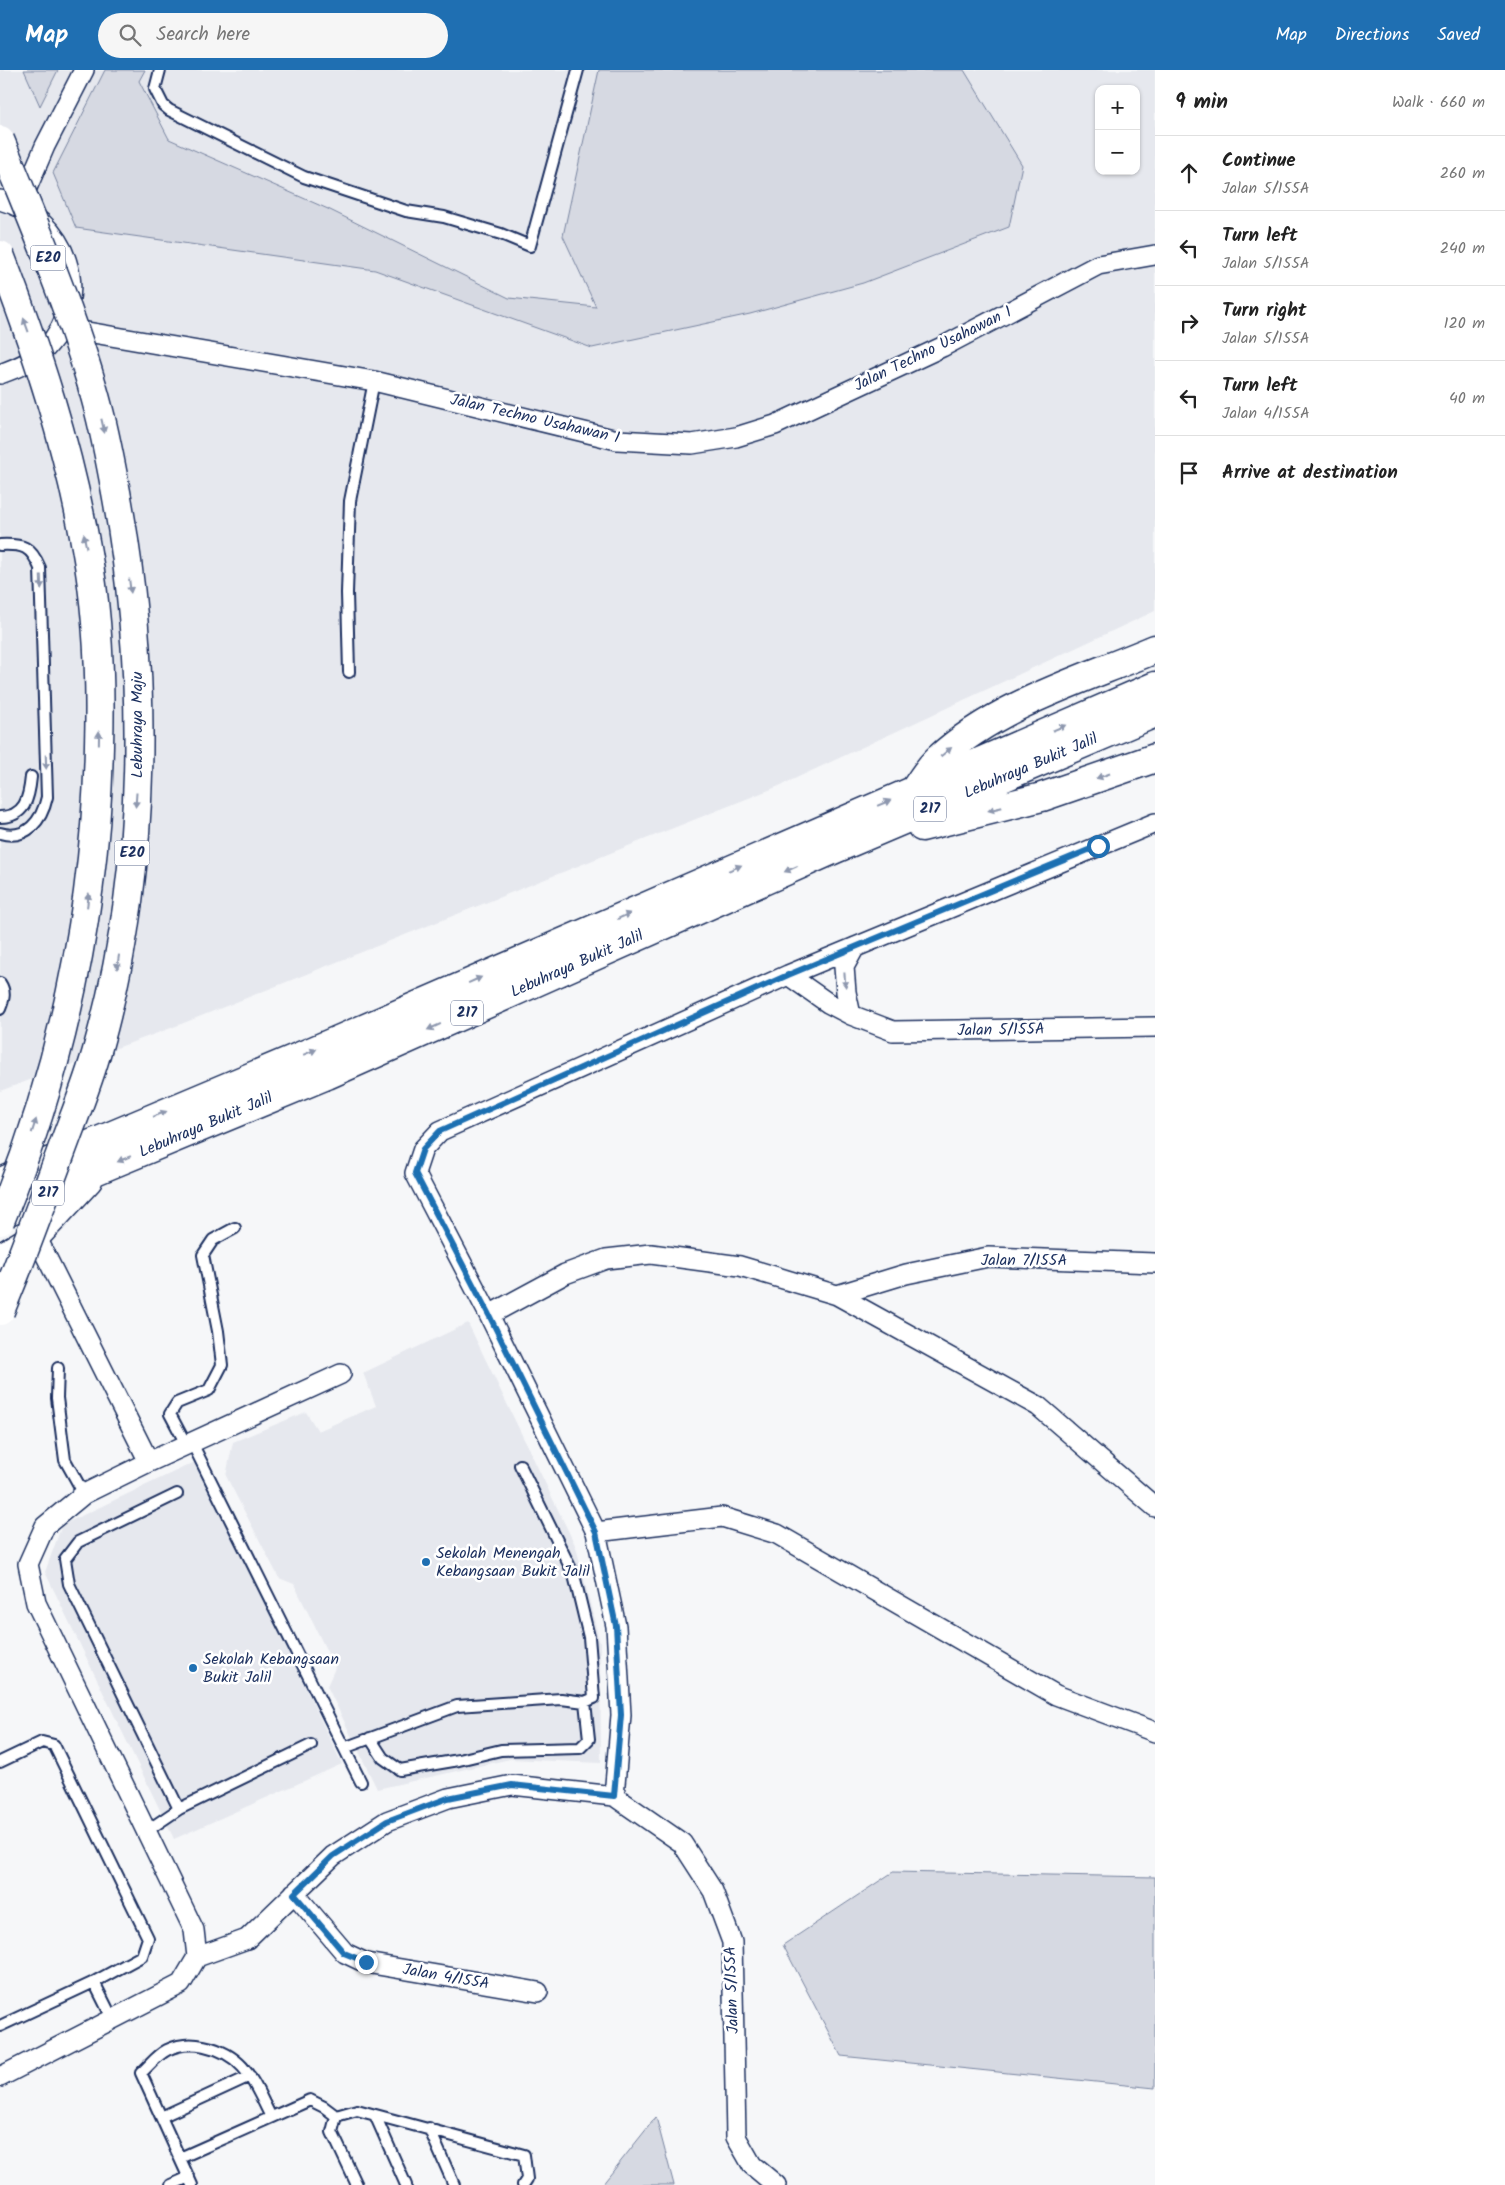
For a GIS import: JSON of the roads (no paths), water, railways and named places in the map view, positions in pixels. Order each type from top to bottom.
[{"type":"highway","name":"Lebuhraya Maju","points":[[0,140],[51,266],[100,412],[124,535],[134,618],[139,710],[137,799],[129,883],[113,987],[98,1048],[89,1074],[16,1274],[0,1311]]},
{"type":"highway","name":"E20","points":[[0,255],[48,387],[68,458],[87,548],[95,612],[100,714],[95,832],[88,902],[78,964],[65,1021],[48,1081],[0,1221]]},
{"type":"highway","points":[[915,789],[936,760],[977,727],[1039,697],[1155,649]]},
{"type":"highway","name":"Lebuhraya Bukit Jalil","points":[[0,1215],[95,1171],[327,1075],[835,849],[1020,758],[1155,686]]},
{"type":"highway","name":"Lebuhraya Bukit Jalil","points":[[0,1183],[83,1146],[315,1050],[915,789],[1020,758],[1155,713]]},
{"type":"highway","points":[[835,849],[1042,797],[1155,758]]},
{"type":"highway","points":[[0,1164],[83,1146]]},
{"type":"highway","points":[[0,1258],[36,1236],[95,1171]]},
{"type":"street","points":[[19,206],[45,146],[84,70]]},
{"type":"street","points":[[0,200],[19,206],[39,219],[56,236],[66,258],[71,281],[69,305],[61,327],[46,349],[25,365],[0,374]]},
{"type":"street","name":"Jalan Techno Usahawan 1","points":[[61,327],[374,381],[617,440],[692,444],[736,437],[775,425],[942,347],[1098,265],[1155,255]]},
{"type":"street","points":[[614,1796],[621,1715],[616,1626],[596,1532],[489,1315],[415,1173],[423,1149],[440,1131],[788,975],[1155,823]]},
{"type":"street","points":[[851,1014],[846,992],[844,967],[855,947]]},
{"type":"street","name":"Jalan 5/155A","points":[[788,975],[828,1002],[851,1014],[893,1031],[1155,1028]]},
{"type":"street","points":[[36,1236],[149,1462]]},
{"type":"street","points":[[489,1315],[573,1271],[606,1259],[651,1254],[740,1266],[837,1294],[1038,1406],[1155,1507]]},
{"type":"street","name":"Jalan 7/155A","points":[[837,1294],[906,1274],[988,1257],[1155,1263]]},
{"type":"street","points":[[0,2076],[181,1984],[197,1957],[194,1930],[36,1603],[28,1564],[45,1526],[84,1494],[341,1374]]},
{"type":"street","points":[[596,1532],[722,1517],[778,1534],[1056,1695],[1155,1732]]},
{"type":"street","name":"Jalan 5/155A","points":[[197,1957],[247,1939],[333,1856],[387,1821],[448,1798],[512,1785],[614,1796],[682,1843],[713,1891],[732,1942],[736,2137],[752,2165],[776,2185]]},
{"type":"street","name":"Jalan 4/155A","points":[[294,1894],[344,1953],[366,1962],[538,1992]]},
{"type":"lane","points":[[160,70],[155,89],[163,105],[169,110],[304,177],[406,211],[444,217],[500,234],[530,246],[578,70]]},
{"type":"lane","points":[[349,672],[347,593],[350,501],[374,381]]},
{"type":"lane","points":[[0,545],[15,545],[27,548],[35,556],[40,568],[47,797],[39,821],[29,830],[18,835],[0,833]]},
{"type":"lane","points":[[0,817],[11,816],[24,807],[28,801],[31,777]]},
{"type":"lane","points":[[0,983],[3,988],[4,998],[0,1009]]},
{"type":"lane","points":[[235,1228],[213,1240],[202,1255],[218,1331],[222,1365],[209,1390],[177,1403],[170,1414],[189,1444],[361,1782]]},
{"type":"lane","points":[[58,1368],[57,1398],[65,1460],[84,1494]]},
{"type":"lane","points":[[344,1748],[458,1706],[552,1700],[585,1702],[594,1698],[589,1637],[574,1575],[520,1465]]},
{"type":"lane","points":[[177,1494],[78,1542],[65,1559],[68,1584],[179,1808]]},
{"type":"lane","points":[[370,1738],[383,1758],[400,1770],[459,1760],[501,1750],[580,1748],[589,1739],[585,1702]]},
{"type":"lane","points":[[0,1762],[42,1742],[54,1745],[148,1938],[142,1956],[94,1982],[0,2026]]},
{"type":"lane","points":[[145,1832],[179,1808],[311,1745]]},
{"type":"lane","points":[[94,1982],[112,2018]]},
{"type":"lane","points":[[171,2185],[190,2181],[141,2073],[166,2051],[189,2043],[217,2049],[237,2060],[250,2076],[271,2117]]},
{"type":"lane","points":[[161,2116],[250,2076]]},
{"type":"lane","points":[[180,2158],[310,2100],[336,2116]]},
{"type":"lane","points":[[336,2116],[357,2110],[524,2155],[528,2179],[523,2185]]},
{"type":"lane","points":[[375,2115],[406,2185]]},
{"type":"lane","points":[[336,2116],[332,2132],[357,2185]]},
{"type":"lane","points":[[429,2128],[454,2185]]},
{"type":"place","name":"Sekolah Menengah Kebangsaan Bukit Jalil","points":[[426,1562]]},
{"type":"place","name":"Sekolah Kebangsaan Bukit Jalil","points":[[193,1668]]}]
